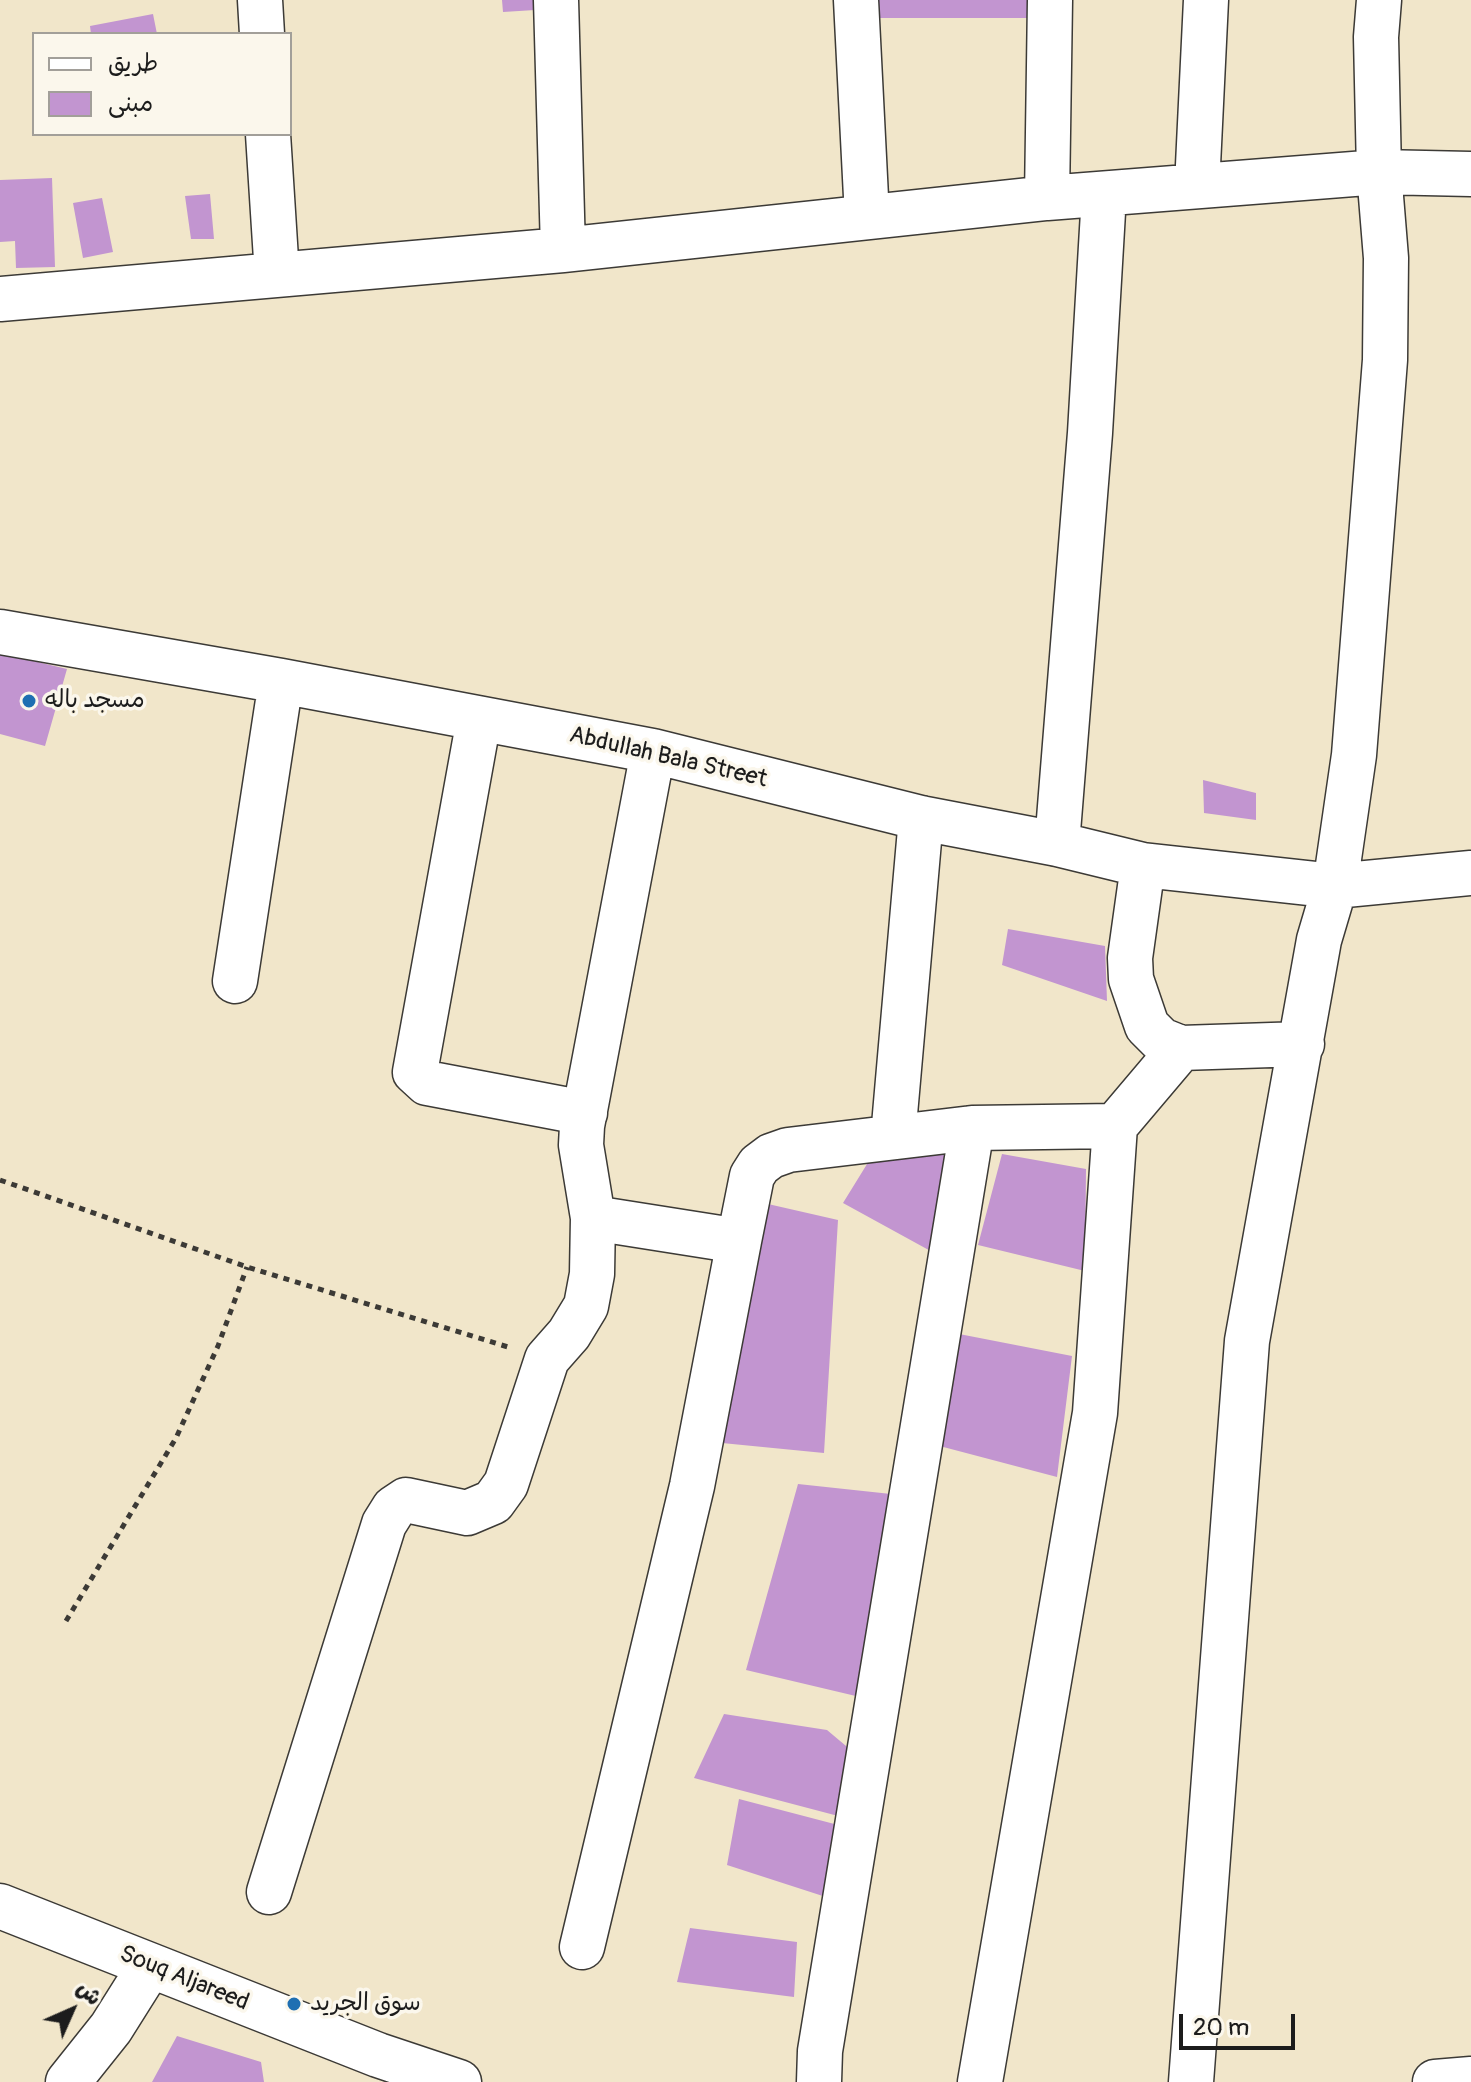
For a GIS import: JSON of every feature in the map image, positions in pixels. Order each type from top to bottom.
[{"type":"street","points":[[260,0],[262,32]]},
{"type":"street","points":[[556,0],[563,250]]},
{"type":"street","points":[[856,0],[867,217]]},
{"type":"street","points":[[1047,198],[1050,0]]},
{"type":"street","points":[[1197,186],[1206,0]]},
{"type":"street","points":[[1191,2082],[1247,1341],[1319,940],[1335,886],[1354,755],[1385,360],[1386,258],[1379,172],[1376,37],[1379,0]]},
{"type":"street","points":[[268,136],[277,275]]},
{"type":"street","points":[[0,299],[563,250],[1047,198],[1379,172],[1471,174]]},
{"type":"street","points":[[1057,844],[1090,433],[1104,195]]},
{"type":"street","name":"Abdullah Bala Street","points":[[0,632],[653,751],[921,818],[1057,844],[1143,865],[1335,886],[1471,873]]},
{"type":"street","points":[[235,981],[281,681]]},
{"type":"street","points":[[479,719],[415,1072],[427,1083],[585,1113]]},
{"type":"street","points":[[269,1892],[384,1524],[394,1508],[406,1500],[467,1513],[493,1502],[506,1484],[547,1359],[569,1334],[586,1306],[592,1274],[593,1218],[581,1145],[653,751]]},
{"type":"street","points":[[893,1137],[921,818]]},
{"type":"street","points":[[1143,865],[1130,958],[1131,979],[1147,1026],[1161,1040],[1181,1048],[1302,1044]]},
{"type":"street","points":[[980,2082],[1095,1413],[1115,1126],[1181,1048]]},
{"type":"street","points":[[582,1947],[692,1486],[752,1176],[759,1165],[771,1156],[799,1148],[972,1128],[1115,1126]]},
{"type":"street","points":[[819,2082],[820,2051],[972,1128]]},
{"type":"street","points":[[593,1218],[739,1241]]},
{"type":"street","name":"Souq Aljareed","points":[[0,1906],[378,2055],[459,2082]]},
{"type":"street","points":[[68,2082],[111,2028],[150,1966]]},
{"type":"street","points":[[1435,2082],[1471,2079]]},
{"type":"path","points":[[0,1180],[247,1267],[547,1359]]},
{"type":"path","points":[[66,1621],[176,1438],[218,1346],[247,1267]]},
{"type":"building","points":[[502,0],[550,0],[551,9],[503,12]]},
{"type":"building","points":[[871,0],[1037,0],[1037,18],[871,18]]},
{"type":"building","points":[[153,14],[157,32],[91,32],[90,26]]},
{"type":"building","points":[[52,178],[55,267],[16,268],[15,241],[0,242],[0,180]]},
{"type":"building","points":[[210,194],[214,239],[191,239],[185,196]]},
{"type":"building","points":[[102,198],[113,252],[83,258],[73,203]]},
{"type":"building","name":"مسجد باله","points":[[0,653],[67,669],[45,746],[0,734]]},
{"type":"building","points":[[1203,780],[1256,793],[1256,820],[1204,813]]},
{"type":"building","points":[[1008,929],[1105,946],[1107,1001],[1002,965]]},
{"type":"building","points":[[951,1154],[936,1254],[843,1203],[872,1156]]},
{"type":"building","points":[[1002,1154],[1086,1169],[1085,1271],[978,1245]]},
{"type":"building","points":[[768,1204],[838,1220],[824,1453],[722,1443]]},
{"type":"building","points":[[954,1333],[1072,1356],[1057,1477],[932,1444]]},
{"type":"building","points":[[798,1484],[891,1494],[860,1697],[746,1670]]},
{"type":"building","points":[[724,1714],[827,1730],[852,1751],[842,1817],[694,1778]]},
{"type":"building","points":[[739,1799],[842,1826],[829,1898],[727,1865]]},
{"type":"building","points":[[690,1928],[797,1942],[794,1997],[677,1982]]},
{"type":"building","points":[[177,2036],[261,2062],[264,2082],[152,2082]]},
{"type":"place","name":"مسجد باله","points":[[29,701]]},
{"type":"place","name":"سوق الجريد","points":[[294,2004]]}]
